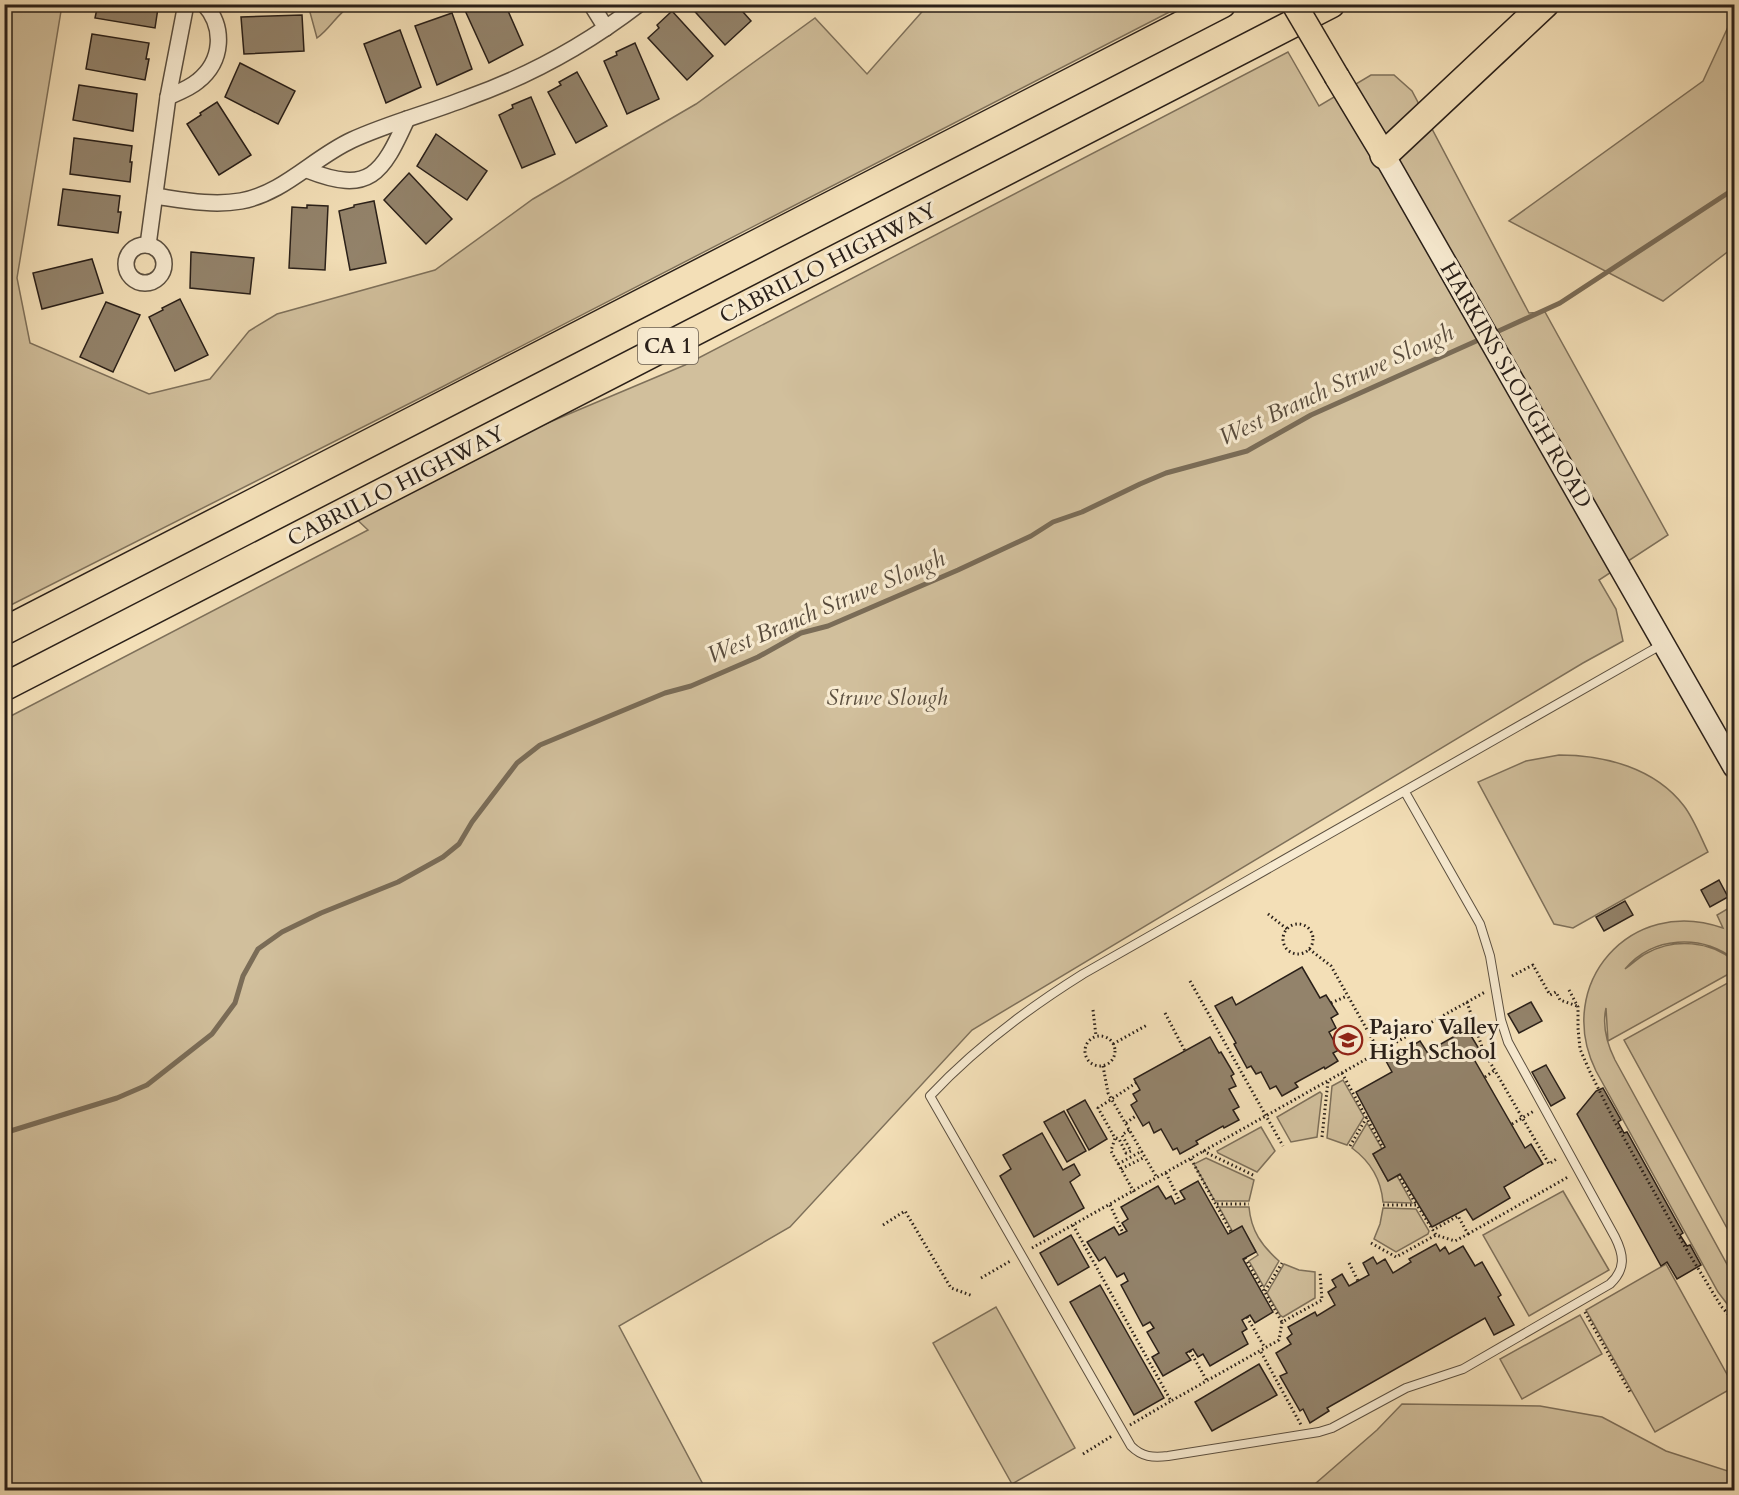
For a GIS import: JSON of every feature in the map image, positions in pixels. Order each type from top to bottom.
[{"type":"highway","name":"CA 1","points":[[4,632],[1222,4]]},
{"type":"highway","name":"CABRILLO HIGHWAY","points":[[4,687],[1331,4]]},
{"type":"highway","points":[[1384,155],[1545,4]]},
{"type":"main road","name":"HARKINS SLOUGH ROAD","points":[[1294,4],[1384,155]]},
{"type":"street","points":[[148,245],[168,97],[186,4]]},
{"type":"street","points":[[168,97],[200,80],[214,61],[218,50],[218,27],[214,16],[204,4]]},
{"type":"street","points":[[591,4],[606,28]]},
{"type":"street","points":[[155,196],[195,202],[241,201],[271,191],[351,140],[467,99],[509,81],[580,45],[639,4]]},
{"type":"street","points":[[307,170],[328,178],[347,181],[371,175],[386,162],[407,119]]},
{"type":"street","name":"HARKINS SLOUGH ROAD","points":[[1384,155],[1734,767]]},
{"type":"lane","points":[[1405,792],[1475,912],[1487,944],[1504,1032],[1616,1237],[1623,1258],[1621,1270],[1615,1280],[1463,1369],[1406,1388],[1325,1431],[1151,1458],[1135,1450],[1121,1430],[930,1096],[986,1043],[1025,1012],[1064,986],[1665,643]]},
{"type":"path","points":[[1268,914],[1287,928]]},
{"type":"path","points":[[1301,924],[1310,930],[1313,940],[1309,949],[1301,954],[1287,950],[1283,937],[1287,928],[1301,924]]},
{"type":"path","points":[[1309,949],[1331,966],[1379,1051]]},
{"type":"path","points":[[1512,976],[1533,964],[1550,995],[1556,992],[1560,1000],[1578,1006]]},
{"type":"path","points":[[1190,981],[1283,1146]]},
{"type":"path","points":[[1569,990],[1578,1006],[1580,1049],[1590,1072],[1685,1247],[1721,1306],[1734,1321]]},
{"type":"path","points":[[1030,1249],[1485,992]]},
{"type":"path","points":[[1331,1003],[1347,996]]},
{"type":"path","points":[[1467,1002],[1483,1050],[1549,1164],[1558,1159],[1554,1151]]},
{"type":"path","points":[[1092,1010],[1096,1036]]},
{"type":"path","points":[[1165,1013],[1185,1051]]},
{"type":"path","points":[[1113,1044],[1147,1024]]},
{"type":"path","points":[[1096,1036],[1106,1038],[1115,1049],[1113,1059],[1103,1066],[1091,1064],[1085,1055],[1088,1041],[1096,1036]]},
{"type":"path","points":[[1473,1056],[1483,1050]]},
{"type":"path","points":[[1103,1066],[1108,1093],[1157,1178]]},
{"type":"path","points":[[1485,1077],[1495,1070]]},
{"type":"path","points":[[1342,1073],[1383,1149]]},
{"type":"path","points":[[1322,1137],[1328,1081]]},
{"type":"path","points":[[1130,1130],[1122,1135],[1131,1151],[1126,1154],[1098,1108],[1136,1083]]},
{"type":"path","points":[[1125,1123],[1137,1115]]},
{"type":"path","points":[[1350,1146],[1367,1117]]},
{"type":"path","points":[[1512,1124],[1522,1118]]},
{"type":"path","points":[[1116,1138],[1111,1151],[1134,1192]]},
{"type":"path","points":[[1118,1164],[1142,1151]]},
{"type":"path","points":[[1203,1151],[1255,1176]]},
{"type":"path","points":[[1121,1169],[1145,1157]]},
{"type":"path","points":[[1191,1159],[1232,1232]]},
{"type":"path","points":[[1398,1175],[1436,1235],[1455,1241],[1579,1170]]},
{"type":"path","points":[[1166,1173],[1180,1202]]},
{"type":"path","points":[[1217,1204],[1249,1204]]},
{"type":"path","points":[[1110,1205],[1123,1233]]},
{"type":"path","points":[[1383,1205],[1417,1205]]},
{"type":"path","points":[[883,1225],[905,1211],[951,1288],[973,1296]]},
{"type":"path","points":[[1433,1230],[1458,1216],[1468,1234]]},
{"type":"path","points":[[1073,1225],[1171,1401]]},
{"type":"path","points":[[1371,1242],[1396,1257],[1436,1235]]},
{"type":"path","points":[[1121,1430],[1279,1340],[1282,1322],[1245,1258]]},
{"type":"path","points":[[981,1278],[1007,1263]]},
{"type":"path","points":[[1265,1291],[1282,1263]]},
{"type":"path","points":[[1349,1263],[1358,1281]]},
{"type":"path","points":[[1282,1322],[1322,1300],[1320,1272]]},
{"type":"path","points":[[1579,1302],[1631,1394]]},
{"type":"path","points":[[1247,1317],[1265,1348]]},
{"type":"path","points":[[1190,1351],[1206,1381]]},
{"type":"path","points":[[1260,1351],[1306,1434]]},
{"type":"path","points":[[1083,1454],[1108,1438]]},
{"type":"green space","points":[[5,4],[62,5],[17,278],[30,343],[149,394],[210,379],[249,331],[277,314],[435,270],[533,199],[696,104],[815,18],[867,74],[928,5],[1183,5],[442,387],[5,608]]},
{"type":"green space","points":[[308,4],[351,5],[317,38]]},
{"type":"green space","points":[[1734,14],[1734,247],[1663,301],[1509,221],[1703,81]]},
{"type":"green space","name":"Struve Slough","points":[[1288,52],[1319,106],[1371,75],[1394,75],[1412,91],[1529,313],[1545,312],[1668,535],[1599,580],[1616,609],[1623,641],[972,1030],[790,1227],[619,1326],[706,1490],[5,1490],[5,719],[368,530],[349,512],[448,465],[685,365]]},
{"type":"green space","points":[[1559,755],[1611,761],[1644,773],[1659,782],[1684,806],[1708,852],[1573,928],[1554,924],[1478,782],[1526,761]]},
{"type":"green space","points":[[1734,905],[1734,959],[1721,951],[1707,945],[1678,942],[1649,950],[1625,969],[1658,948],[1692,944],[1725,954],[1734,961],[1734,971],[1608,1041],[1615,1060],[1734,1277],[1734,1313],[1718,1292],[1596,1071],[1585,1039],[1585,1007],[1593,979],[1609,954],[1631,936],[1658,924],[1689,921],[1723,928],[1717,915]],"holes":[[[1606,1008],[1608,1041],[1605,1021]]]},
{"type":"green space","points":[[1733,980],[1734,983],[1734,1241],[1624,1040]]},
{"type":"green space","points":[[1343,1080],[1364,1117],[1347,1145],[1327,1138],[1332,1086]]},
{"type":"green space","points":[[1320,1092],[1322,1094],[1317,1137],[1291,1142],[1277,1117]]},
{"type":"green space","points":[[1367,1123],[1382,1149],[1373,1154],[1388,1181],[1397,1176],[1412,1203],[1383,1202],[1374,1172],[1365,1159],[1352,1148]]},
{"type":"green space","points":[[1261,1127],[1275,1151],[1257,1172],[1218,1153],[1217,1151]]},
{"type":"green space","points":[[1206,1158],[1254,1180],[1249,1201],[1215,1201],[1194,1164]]},
{"type":"green space","points":[[1563,1191],[1609,1270],[1529,1316],[1483,1235]]},
{"type":"green space","points":[[1219,1207],[1249,1207],[1258,1237],[1279,1261],[1264,1287],[1249,1261],[1258,1255],[1243,1229],[1234,1234]]},
{"type":"green space","points":[[1383,1208],[1416,1209],[1429,1231],[1428,1234],[1396,1252],[1374,1239]]},
{"type":"green space","points":[[1284,1264],[1299,1270],[1315,1272],[1315,1298],[1283,1317],[1267,1293]]},
{"type":"green space","points":[[1666,1264],[1734,1387],[1655,1432],[1586,1310]]},
{"type":"green space","points":[[996,1307],[1075,1448],[1012,1484],[933,1343]]},
{"type":"green space","points":[[1580,1315],[1602,1354],[1522,1399],[1500,1359]]},
{"type":"green space","points":[[1402,1404],[1540,1406],[1602,1417],[1666,1451],[1734,1473],[1734,1490],[1308,1490],[1377,1430]]},
{"type":"building","points":[[98,4],[156,4],[158,8],[155,28],[95,18]]},
{"type":"building","points":[[466,4],[505,4],[523,45],[489,63],[463,6]]},
{"type":"building","points":[[688,4],[736,4],[751,21],[725,45]]},
{"type":"building","points":[[672,11],[713,56],[687,80],[648,38],[659,28],[657,25]]},
{"type":"building","points":[[452,13],[472,69],[437,85],[415,26]]},
{"type":"building","points":[[302,15],[304,51],[244,54],[241,17]]},
{"type":"building","points":[[400,30],[421,87],[386,103],[364,44]]},
{"type":"building","points":[[92,34],[149,43],[145,80],[86,69]]},
{"type":"building","points":[[635,43],[659,99],[627,114],[604,61]]},
{"type":"building","points":[[240,63],[295,91],[278,124],[225,97]]},
{"type":"building","points":[[577,72],[607,126],[576,143],[548,92],[561,85],[559,82]]},
{"type":"building","points":[[79,85],[137,94],[133,131],[73,120]]},
{"type":"building","points":[[531,97],[555,154],[522,168],[499,115],[513,108],[512,105]]},
{"type":"building","points":[[217,102],[251,155],[219,175],[187,124]]},
{"type":"building","points":[[436,134],[487,171],[467,200],[417,166]]},
{"type":"building","points":[[74,138],[132,146],[130,182],[70,174]]},
{"type":"building","points":[[409,173],[452,219],[426,244],[384,200]]},
{"type":"building","points":[[63,189],[120,196],[118,212],[121,212],[118,233],[58,225]]},
{"type":"building","points":[[374,201],[386,263],[350,270],[339,211]]},
{"type":"building","points":[[307,205],[328,206],[325,270],[289,268],[292,207],[307,208]]},
{"type":"building","points":[[191,252],[254,258],[250,294],[190,288]]},
{"type":"building","points":[[92,259],[103,293],[42,309],[33,273]]},
{"type":"building","points":[[180,299],[208,355],[175,371],[149,317]]},
{"type":"building","points":[[106,302],[140,315],[113,372],[80,357]]},
{"type":"building","points":[[1719,880],[1728,897],[1710,907],[1701,890]]},
{"type":"building","points":[[1625,901],[1633,915],[1604,931],[1596,917]]},
{"type":"building","points":[[1302,967],[1320,998],[1326,995],[1338,1014],[1331,1018],[1336,1028],[1329,1032],[1339,1050],[1333,1053],[1338,1061],[1295,1083],[1298,1087],[1282,1096],[1276,1086],[1270,1089],[1261,1072],[1256,1074],[1251,1066],[1247,1068],[1215,1006],[1232,997],[1236,1005]]},
{"type":"building","points":[[1531,1002],[1542,1021],[1519,1033],[1508,1014]]},
{"type":"building","points":[[1467,1029],[1479,1049],[1471,1054],[1525,1148],[1531,1144],[1543,1164],[1504,1187],[1510,1198],[1473,1220],[1466,1209],[1432,1227],[1400,1174],[1388,1181],[1373,1154],[1385,1147],[1356,1092],[1392,1072],[1386,1061],[1420,1041],[1427,1052]]},
{"type":"building","points":[[1210,1037],[1234,1074],[1231,1076],[1236,1086],[1229,1089],[1239,1107],[1233,1110],[1239,1120],[1196,1141],[1198,1144],[1180,1154],[1177,1148],[1173,1150],[1161,1129],[1154,1133],[1149,1122],[1143,1126],[1131,1105],[1137,1101],[1133,1094],[1140,1090],[1134,1079]]},
{"type":"building","points":[[1546,1065],[1565,1098],[1551,1106],[1532,1072]]},
{"type":"building","points":[[1603,1088],[1621,1120],[1618,1122],[1624,1133],[1627,1132],[1683,1233],[1680,1235],[1687,1246],[1690,1245],[1701,1265],[1677,1279],[1667,1262],[1661,1266],[1577,1114],[1596,1091]]},
{"type":"building","points":[[1085,1100],[1107,1139],[1089,1150],[1067,1110]]},
{"type":"building","points":[[1064,1111],[1086,1151],[1067,1162],[1044,1122]]},
{"type":"building","points":[[1042,1133],[1063,1170],[1074,1164],[1080,1175],[1070,1182],[1084,1208],[1034,1237],[1000,1176],[1011,1169],[1003,1155]]},
{"type":"building","points":[[1198,1181],[1228,1234],[1242,1226],[1256,1252],[1243,1259],[1273,1312],[1255,1323],[1250,1315],[1242,1320],[1247,1329],[1242,1332],[1248,1344],[1210,1366],[1203,1354],[1198,1357],[1193,1349],[1186,1353],[1191,1360],[1163,1376],[1152,1357],[1159,1353],[1147,1332],[1154,1328],[1150,1322],[1143,1326],[1121,1285],[1128,1281],[1124,1273],[1117,1277],[1105,1257],[1099,1261],[1087,1242],[1114,1227],[1119,1235],[1127,1231],[1122,1223],[1128,1219],[1121,1207],[1158,1186],[1166,1199],[1171,1196],[1175,1204],[1185,1199],[1180,1191]]},
{"type":"building","points":[[1071,1235],[1089,1267],[1058,1285],[1040,1253]]},
{"type":"building","points":[[1436,1244],[1440,1251],[1445,1247],[1449,1254],[1463,1246],[1475,1266],[1482,1262],[1501,1295],[1498,1297],[1514,1325],[1494,1335],[1485,1318],[1327,1408],[1329,1411],[1310,1423],[1303,1409],[1300,1411],[1280,1376],[1287,1373],[1276,1353],[1291,1344],[1287,1338],[1292,1334],[1288,1327],[1315,1312],[1317,1316],[1335,1305],[1328,1292],[1336,1287],[1332,1280],[1342,1274],[1349,1286],[1369,1275],[1363,1263],[1373,1257],[1377,1264],[1385,1259],[1393,1273],[1411,1262],[1409,1259]]},
{"type":"building","points":[[1100,1285],[1164,1398],[1134,1415],[1070,1302]]},
{"type":"building","points":[[1259,1364],[1277,1395],[1212,1431],[1195,1402]]},
{"type":"waterway","name":"West Branch Struve Slough","points":[[1492,334],[1560,303],[1734,189]]},
{"type":"waterway","name":"West Branch Struve Slough","points":[[4,1133],[117,1098],[147,1085],[212,1034],[235,1003],[243,976],[258,949],[282,932],[321,913],[398,882],[443,857],[459,844],[472,822],[517,763],[540,745],[665,693],[691,686],[758,657],[801,633],[828,626],[958,570],[1031,536],[1053,522],[1082,512],[1166,473],[1247,451],[1311,415],[1483,338]]},
{"type":"place","name":"Pajaro Valley High School","points":[[1348,1040]]}]
